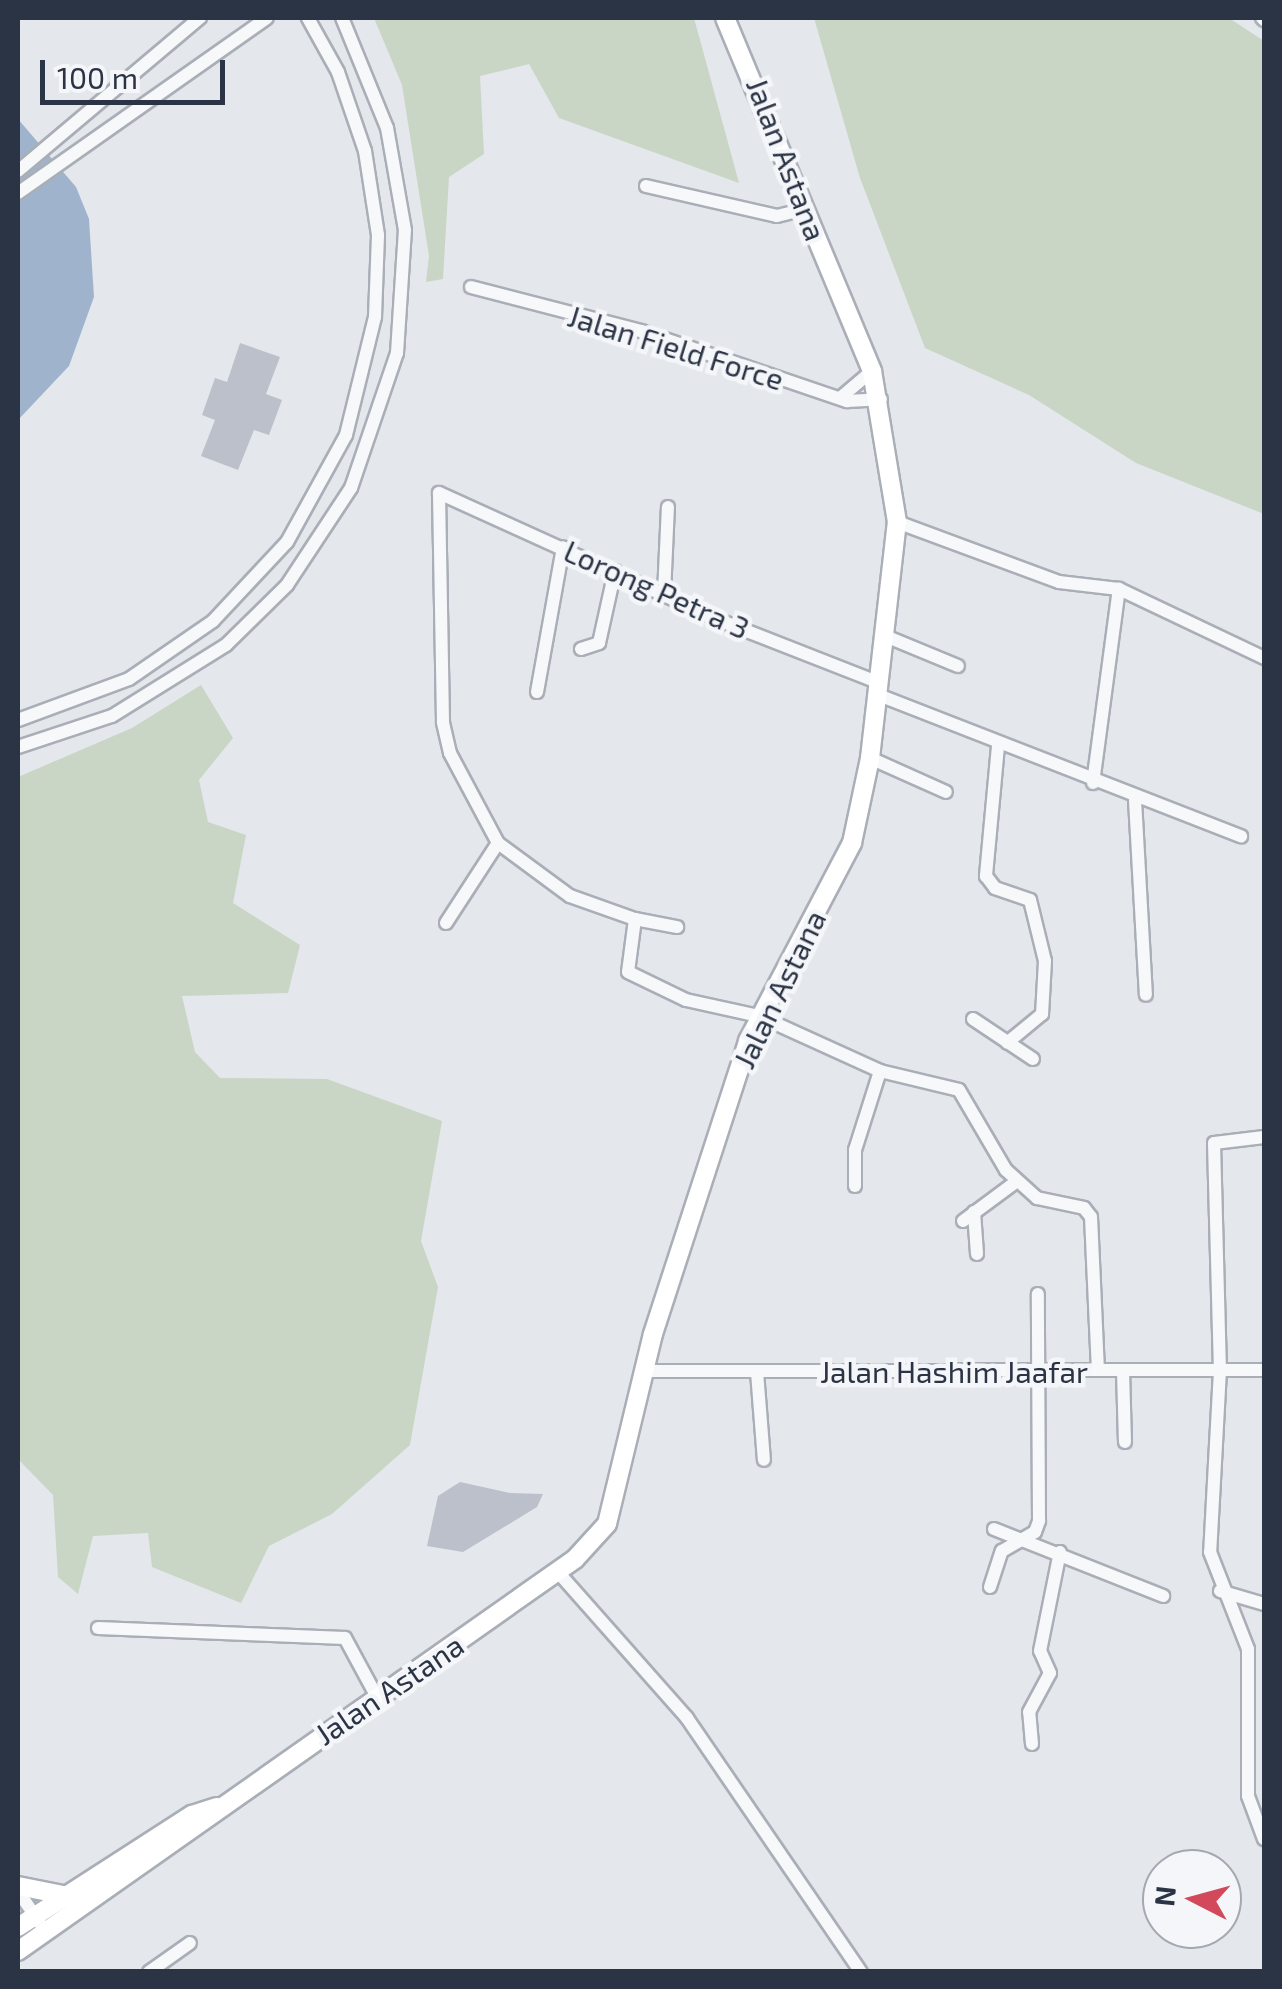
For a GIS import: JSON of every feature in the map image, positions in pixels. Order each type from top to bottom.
[{"type":"main road","name":"Jalan Astana","points":[[18,1951],[557,1571],[607,1524],[660,1322],[759,1016],[852,843],[870,758],[897,522],[881,399],[872,370],[745,53],[724,18]]},
{"type":"main road","name":"Jalan Astana","points":[[740,18],[745,53]]},
{"type":"main road","name":"Jalan Astana","points":[[18,1927],[192,1815],[222,1806]]},
{"type":"main road","points":[[18,1888],[63,1896]]},
{"type":"street","points":[[18,170],[200,18]]},
{"type":"street","points":[[18,192],[106,124],[268,18]]},
{"type":"street","points":[[18,720],[129,678],[213,621],[286,542],[346,435],[371,344],[378,235],[365,152],[338,72],[308,18]]},
{"type":"street","points":[[18,747],[112,716],[226,646],[288,585],[352,488],[384,405],[406,281],[388,128],[342,18]]},
{"type":"street","points":[[350,32],[353,18]]},
{"type":"street","points":[[646,186],[777,216],[805,209]]},
{"type":"street","name":"Jalan Field Force","points":[[470,287],[641,331],[840,398],[881,399]]},
{"type":"street","points":[[840,398],[872,370]]},
{"type":"street","name":"Lorong Petra 3","points":[[498,843],[450,753],[444,722],[440,494],[877,688],[998,746],[1135,800],[1241,836]]},
{"type":"street","points":[[664,594],[668,508]]},
{"type":"street","points":[[897,522],[1060,582],[1119,589],[1264,658]]},
{"type":"street","points":[[537,692],[563,547]]},
{"type":"street","points":[[581,649],[599,643],[615,572]]},
{"type":"street","points":[[1093,783],[1119,589]]},
{"type":"street","points":[[883,635],[958,666]]},
{"type":"street","points":[[998,746],[986,876],[995,888],[1030,900],[1045,978],[1042,1014],[1007,1043]]},
{"type":"street","points":[[870,758],[946,792]]},
{"type":"street","points":[[1135,800],[1146,996]]},
{"type":"street","points":[[446,924],[498,843],[570,896],[635,919],[677,927]]},
{"type":"street","points":[[635,919],[628,972],[686,1000],[759,1016],[880,1070],[959,1090],[1017,1180],[1036,1198],[1084,1208],[1091,1217],[1098,1370]]},
{"type":"street","points":[[973,1019],[1033,1060]]},
{"type":"street","points":[[854,1186],[856,1150],[880,1070]]},
{"type":"street","points":[[1264,1137],[1214,1143],[1220,1370],[1210,1552],[1220,1592],[1248,1649],[1248,1796],[1264,1839]]},
{"type":"street","points":[[977,1254],[968,1216],[1017,1180]]},
{"type":"street","points":[[990,1586],[1002,1550],[1024,1539],[1039,1521],[1038,1294]]},
{"type":"street","name":"Jalan Hashim Jaafar","points":[[647,1371],[1264,1370]]},
{"type":"street","points":[[1122,1371],[1125,1442]]},
{"type":"street","points":[[757,1372],[764,1460]]},
{"type":"street","points":[[994,1529],[1163,1596]]},
{"type":"street","points":[[1032,1744],[1028,1712],[1050,1672],[1040,1651],[1060,1552]]},
{"type":"street","points":[[557,1571],[688,1718],[861,1972]]},
{"type":"street","points":[[1220,1592],[1264,1604]]},
{"type":"street","points":[[98,1628],[345,1638],[378,1699]]},
{"type":"street","points":[[18,1888],[46,1932]]},
{"type":"street","points":[[149,1972],[190,1944]]},
{"type":"green space","points":[[374,18],[694,18],[739,183],[559,118],[529,64],[480,76],[484,154],[449,177],[443,279],[426,282],[429,256],[402,85]]},
{"type":"green space","points":[[814,18],[1229,18],[1264,41],[1264,514],[1136,463],[1029,395],[925,348],[860,178]]},
{"type":"green space","points":[[201,685],[233,738],[199,780],[208,822],[246,835],[233,903],[300,945],[288,993],[182,996],[195,1052],[220,1078],[327,1079],[442,1121],[421,1241],[438,1287],[410,1445],[332,1514],[269,1546],[241,1603],[152,1567],[148,1533],[93,1536],[78,1594],[58,1577],[53,1495],[18,1459],[18,777],[132,728]]},
{"type":"water","points":[[18,119],[76,187],[89,219],[94,297],[69,366],[18,420]]},
{"type":"building","points":[[240,343],[280,357],[266,394],[282,400],[269,435],[254,430],[238,470],[201,456],[215,420],[202,415],[215,378],[227,382]]},
{"type":"building","points":[[460,1482],[510,1493],[543,1494],[537,1507],[463,1552],[427,1546],[438,1496]]}]
